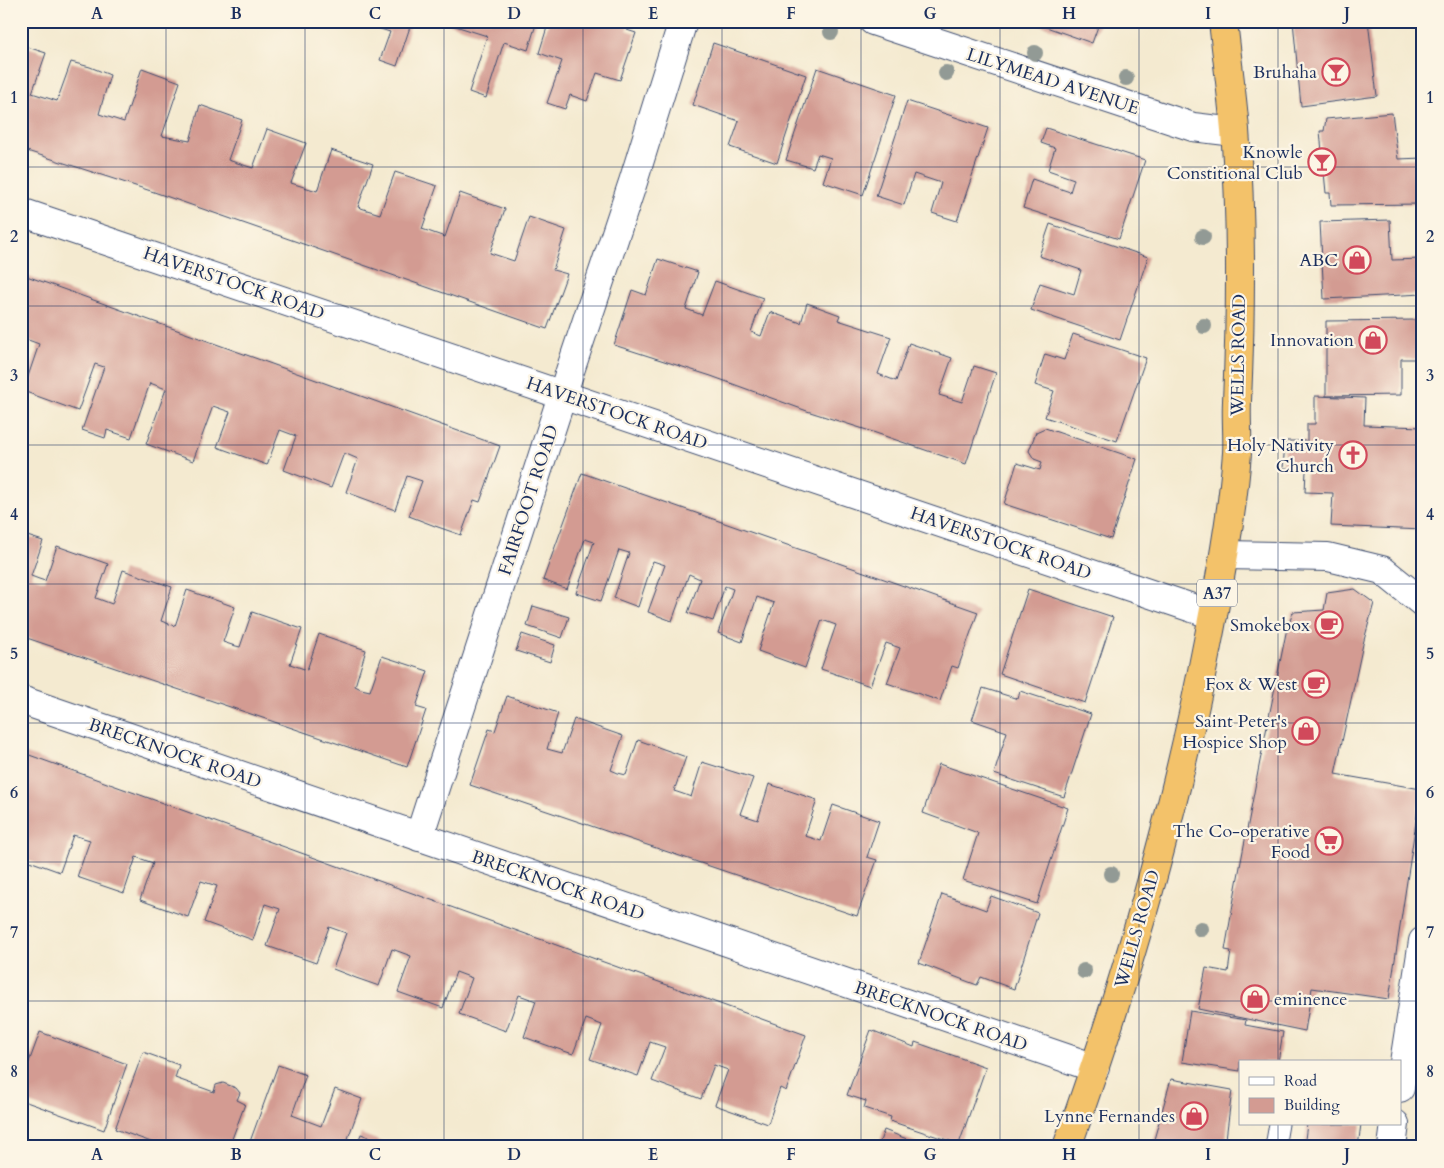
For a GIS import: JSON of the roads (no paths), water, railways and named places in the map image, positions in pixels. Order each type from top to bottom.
[{"type":"highway","name":"WELLS ROAD","points":[[1067,1147],[1095,1068],[1143,911],[1171,806],[1194,716],[1224,555],[1237,450],[1240,341],[1239,236],[1235,132],[1224,21]]},
{"type":"street","name":"FAIRFOOT ROAD","points":[[419,837],[562,394],[633,182],[683,21]]},
{"type":"street","name":"LILYMEAD AVENUE","points":[[873,21],[1193,127],[1235,132]]},
{"type":"street","name":"HAVERSTOCK ROAD","points":[[21,212],[1213,615]]},
{"type":"street","points":[[1224,555],[1328,557],[1382,570],[1423,603]]},
{"type":"street","name":"BRECKNOCK ROAD","points":[[21,700],[1095,1068]]},
{"type":"street","points":[[1402,1075],[1423,941]]},
{"type":"street","points":[[1392,1147],[1395,1126]]},
{"type":"lane","points":[[1275,1147],[1278,1126]]},
{"type":"place","name":"Bruhaha","points":[[1336,72]]},
{"type":"place","name":"Knowle Constitional Club","points":[[1322,162]]},
{"type":"place","name":"ABC","points":[[1357,260]]},
{"type":"place","name":"Innovation","points":[[1373,340]]},
{"type":"place","name":"Holy Nativity Church","points":[[1353,455]]},
{"type":"place","name":"Smokebox","points":[[1329,625]]},
{"type":"place","name":"Fox & West","points":[[1316,684]]},
{"type":"place","name":"Saint Peter's Hospice Shop","points":[[1306,731]]},
{"type":"place","name":"The Co-operative Food","points":[[1329,841]]},
{"type":"place","name":"eminence","points":[[1255,999]]},
{"type":"place","name":"Lynne Fernandes","points":[[1194,1116]]}]
